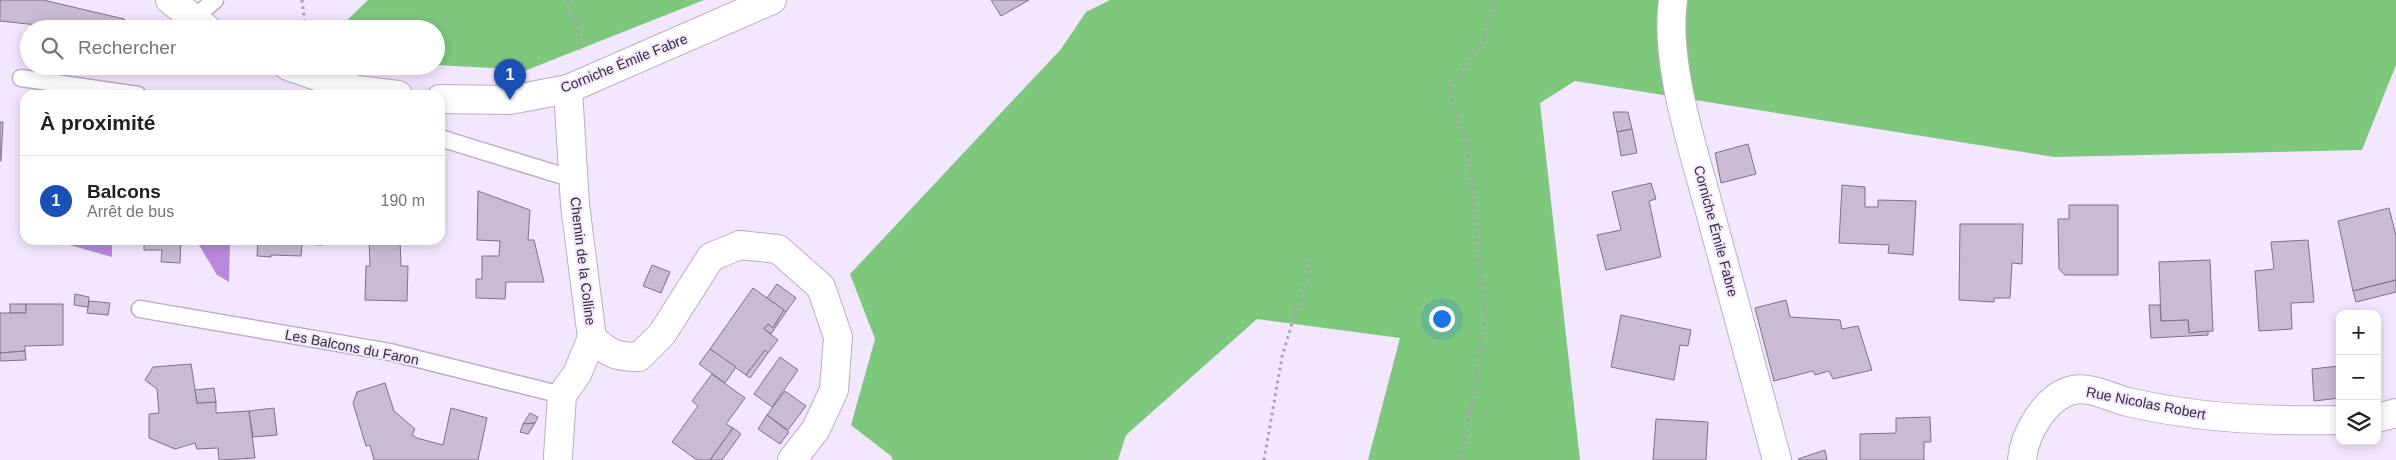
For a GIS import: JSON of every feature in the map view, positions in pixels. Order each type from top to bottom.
[{"type":"street","points":[[170,0],[195,20]]},
{"type":"street","name":"Corniche Émile Fabre","points":[[445,99],[510,100],[568,89],[639,60],[772,0]]},
{"type":"street","name":"Corniche Émile Fabre","points":[[1673,0],[1671,14],[1676,73],[1690,134],[1777,460]]},
{"type":"street","points":[[303,75],[324,87],[357,90]]},
{"type":"street","name":"Chemin de la Colline","points":[[562,395],[577,374],[592,338],[575,205],[568,89]]},
{"type":"street","points":[[592,338],[607,351],[622,357],[640,357],[662,334],[711,257],[740,245],[778,249],[820,287],[838,337],[834,390],[816,429],[792,460]]},
{"type":"street","name":"Rue Nicolas Robert","points":[[2022,460],[2032,428],[2054,398],[2074,390],[2091,391],[2128,402],[2195,414],[2298,421],[2336,420]]},
{"type":"street","points":[[558,456],[562,395]]},
{"type":"street","points":[[2381,417],[2396,412]]},
{"type":"lane","points":[[202,20],[215,0]]},
{"type":"lane","points":[[21,78],[104,90]]},
{"type":"lane","points":[[445,140],[573,179]]},
{"type":"lane","name":"Les Balcons du Faron","points":[[140,309],[390,352],[562,395]]},
{"type":"path","points":[[302,0],[304,20]]},
{"type":"path","points":[[567,0],[575,16],[582,52],[568,89]]},
{"type":"path","points":[[1462,460],[1485,316],[1470,157],[1449,89],[1483,41],[1494,0]]},
{"type":"path","points":[[1264,460],[1282,358],[1312,259]]},
{"type":"green space","points":[[368,0],[704,0],[527,70],[445,65],[445,20],[347,20]]},
{"type":"green space","points":[[1110,0],[2396,0],[2396,65],[2362,150],[2054,157],[1575,81],[1540,103],[1580,460],[1368,460],[1400,338],[1257,319],[1126,435],[1118,460],[893,460],[891,456],[851,425],[875,339],[850,274],[1061,49],[1086,12]]},
{"type":"shaded area","points":[[70,245],[112,245],[112,257]]},
{"type":"shaded area","points":[[199,245],[230,245],[229,282],[217,275]]},
{"type":"building","points":[[0,0],[43,0],[125,20],[20,20],[20,23],[0,21]]},
{"type":"building","points":[[991,0],[1029,0],[1001,16]]},
{"type":"building","points":[[1613,112],[1628,112],[1632,129],[1617,132]]},
{"type":"building","points":[[0,122],[3,122],[1,161],[0,161]]},
{"type":"building","points":[[1632,129],[1637,153],[1621,156],[1617,132]]},
{"type":"building","points":[[1748,144],[1756,174],[1721,183],[1715,153]]},
{"type":"building","points":[[1651,183],[1656,199],[1649,201],[1661,257],[1606,270],[1597,235],[1621,230],[1612,192]]},
{"type":"building","points":[[1842,185],[1865,187],[1865,207],[1878,207],[1878,200],[1916,201],[1913,255],[1888,253],[1889,245],[1839,243]]},
{"type":"building","points":[[478,191],[530,210],[528,240],[534,240],[544,282],[506,282],[505,299],[476,298],[476,279],[482,279],[482,256],[499,256],[500,241],[477,240]]},
{"type":"building","points":[[2069,205],[2118,205],[2118,275],[2065,275],[2059,269],[2058,219],[2069,219]]},
{"type":"building","points":[[2389,208],[2396,236],[2396,280],[2353,291],[2338,221]]},
{"type":"building","points":[[1960,224],[2023,224],[2022,264],[2012,263],[2010,298],[1994,298],[1994,302],[1959,300]]},
{"type":"building","points":[[2308,240],[2314,302],[2291,303],[2292,329],[2259,331],[2255,271],[2274,269],[2271,242]]},
{"type":"building","points":[[144,245],[181,245],[180,263],[161,262],[162,250],[144,250]]},
{"type":"building","points":[[258,245],[302,245],[301,256],[257,256]]},
{"type":"building","points":[[369,245],[400,245],[401,266],[408,266],[407,301],[365,300],[366,266],[370,266]]},
{"type":"building","points":[[2210,260],[2213,331],[2189,333],[2188,320],[2161,321],[2159,262]]},
{"type":"building","points":[[652,265],[670,272],[661,293],[643,286]]},
{"type":"building","points":[[2396,280],[2396,292],[2356,302],[2353,291]]},
{"type":"building","points":[[777,284],[796,298],[786,312],[767,298]]},
{"type":"building","points":[[753,288],[784,310],[773,328],[768,324],[764,329],[778,340],[768,353],[765,350],[746,375],[710,349]]},
{"type":"building","points":[[75,294],[89,297],[88,307],[74,305]]},
{"type":"building","points":[[1786,300],[1790,317],[1840,320],[1842,329],[1858,326],[1872,370],[1833,379],[1829,371],[1815,375],[1813,371],[1774,381],[1755,308]]},
{"type":"building","points":[[89,301],[110,303],[108,315],[87,313]]},
{"type":"building","points":[[10,304],[26,304],[26,313],[10,313]]},
{"type":"building","points":[[26,304],[63,304],[63,345],[25,346],[25,351],[0,353],[0,313],[26,313]]},
{"type":"building","points":[[2149,305],[2160,305],[2161,321],[2188,320],[2189,333],[2208,331],[2208,335],[2151,338]]},
{"type":"building","points":[[784,310],[786,312],[771,334],[764,329],[768,324],[773,328]]},
{"type":"building","points":[[1621,315],[1691,330],[1688,346],[1680,345],[1674,380],[1611,367]]},
{"type":"building","points":[[710,349],[736,367],[725,383],[699,364]]},
{"type":"building","points":[[765,350],[768,353],[750,378],[746,375]]},
{"type":"building","points":[[25,351],[26,360],[0,361],[0,353]]},
{"type":"building","points":[[780,357],[798,370],[772,407],[754,394]]},
{"type":"building","points":[[191,364],[197,403],[216,402],[216,413],[249,411],[255,458],[219,460],[218,448],[197,449],[195,443],[175,449],[149,438],[149,414],[159,413],[157,389],[145,380],[153,367]]},
{"type":"building","points":[[2336,366],[2336,398],[2314,401],[2312,369]]},
{"type":"building","points":[[712,374],[745,398],[726,424],[733,428],[710,460],[697,460],[672,442],[698,406],[692,401]]},
{"type":"building","points":[[385,383],[394,411],[415,429],[412,435],[417,438],[443,445],[451,408],[487,418],[478,460],[374,460],[370,445],[366,446],[353,403],[357,392]]},
{"type":"building","points":[[214,388],[216,402],[197,403],[195,390]]},
{"type":"building","points":[[785,391],[806,406],[788,430],[767,415]]},
{"type":"building","points":[[274,408],[277,435],[253,437],[249,411]]},
{"type":"building","points":[[530,413],[538,417],[535,423],[523,424]]},
{"type":"building","points":[[767,415],[789,432],[780,444],[758,429]]},
{"type":"building","points":[[1930,417],[1931,442],[1924,442],[1924,460],[1860,460],[1860,434],[1896,433],[1896,418]]},
{"type":"building","points":[[1656,419],[1708,422],[1706,460],[1653,460]]},
{"type":"building","points":[[535,423],[528,434],[520,432],[523,424]]},
{"type":"building","points":[[733,428],[741,434],[722,460],[710,460]]},
{"type":"building","points":[[1825,450],[1827,460],[1798,459]]},
{"type":"place","name":"Balcons","points":[[510,100]]}]
